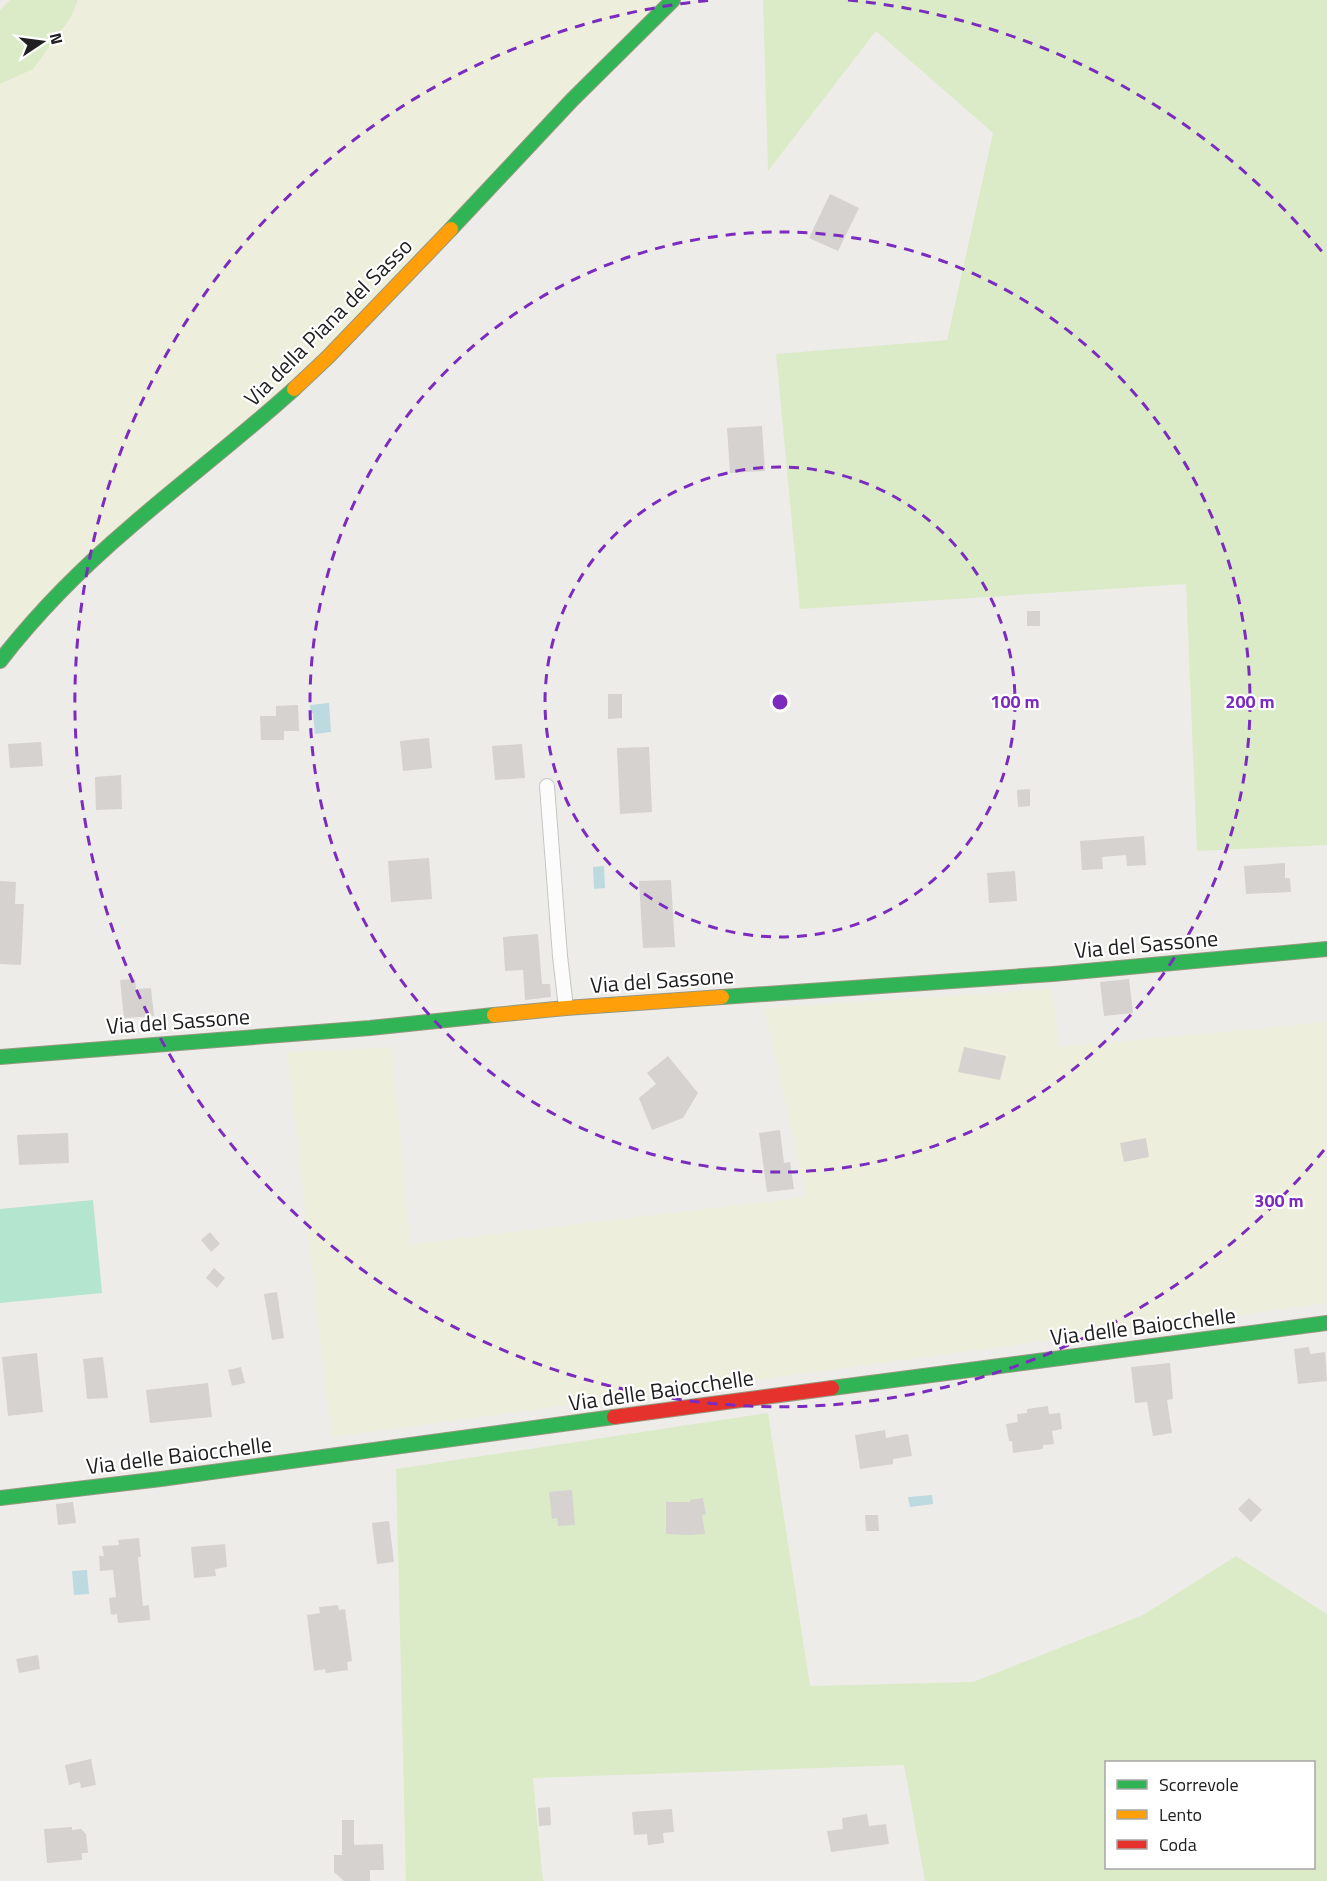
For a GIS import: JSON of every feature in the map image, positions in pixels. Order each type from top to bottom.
[{"type":"street","name":"Via della Piana del Sasso","points":[[0,661],[24,630],[55,597],[129,527],[253,426],[336,350],[572,100],[674,0]]},
{"type":"street","points":[[547,786],[566,1008]]},
{"type":"street","name":"Via del Sassone","points":[[0,1057],[370,1028],[566,1008],[1053,974],[1327,950]]},
{"type":"street","name":"Via delle Baiocchelle","points":[[0,1498],[151,1480],[1327,1323]]},
{"type":"green space","points":[[10,0],[78,0],[71,17],[33,69],[0,84],[0,10]]},
{"type":"green space","points":[[78,0],[662,0],[346,333],[67,576],[0,643],[0,84],[14,79],[71,17]]},
{"type":"green space","points":[[763,0],[1327,0],[1327,845],[1197,851],[1186,584],[800,609],[776,354],[947,340],[993,133],[876,31],[768,171]]},
{"type":"green space","points":[[1052,989],[1059,1047],[1327,1022],[1327,1303],[331,1437],[287,1052],[392,1047],[410,1244],[806,1197],[764,1008]]},
{"type":"green space","points":[[93,1200],[102,1293],[0,1303],[0,1209]]},
{"type":"green space","points":[[768,1413],[810,1686],[973,1682],[1143,1615],[1236,1556],[1327,1614],[1327,1881],[925,1881],[904,1765],[533,1778],[543,1881],[406,1881],[396,1469]]},
{"type":"water","points":[[329,703],[331,732],[315,734],[310,705]]},
{"type":"water","points":[[604,866],[605,888],[594,889],[593,867]]},
{"type":"water","points":[[932,1495],[933,1504],[910,1507],[908,1497]]},
{"type":"water","points":[[87,1570],[89,1594],[74,1595],[72,1571]]},
{"type":"building","points":[[830,194],[859,208],[838,251],[809,238]]},
{"type":"building","points":[[762,426],[765,471],[730,473],[727,428]]},
{"type":"building","points":[[1027,611],[1040,611],[1040,626],[1027,626]]},
{"type":"building","points":[[608,694],[622,694],[622,718],[608,719]]},
{"type":"building","points":[[298,705],[299,731],[284,731],[284,740],[261,740],[260,716],[276,716],[276,706]]},
{"type":"building","points":[[429,738],[432,768],[403,771],[400,741]]},
{"type":"building","points":[[41,742],[43,766],[10,768],[8,744]]},
{"type":"building","points":[[522,744],[525,778],[495,780],[492,746]]},
{"type":"building","points":[[649,747],[652,812],[620,814],[617,748]]},
{"type":"building","points":[[121,775],[122,809],[96,810],[95,777]]},
{"type":"building","points":[[1030,789],[1030,806],[1018,807],[1017,790]]},
{"type":"building","points":[[1144,836],[1146,865],[1127,866],[1126,855],[1102,857],[1103,869],[1082,870],[1080,841]]},
{"type":"building","points":[[429,858],[432,899],[391,902],[388,861]]},
{"type":"building","points":[[1285,863],[1285,878],[1290,878],[1291,892],[1246,894],[1244,866]]},
{"type":"building","points":[[1015,871],[1017,901],[989,903],[987,873]]},
{"type":"building","points":[[671,880],[675,947],[643,948],[639,881]]},
{"type":"building","points":[[0,881],[16,882],[15,904],[24,904],[21,965],[0,964]]},
{"type":"building","points":[[538,934],[542,984],[550,984],[551,997],[525,1000],[523,970],[505,971],[503,937]]},
{"type":"building","points":[[135,979],[136,989],[151,988],[154,1016],[124,1018],[120,980]]},
{"type":"building","points":[[1129,979],[1133,1013],[1104,1016],[1100,982]]},
{"type":"building","points":[[964,1047],[1006,1056],[1000,1080],[958,1072]]},
{"type":"building","points":[[668,1056],[698,1093],[683,1118],[652,1130],[639,1098],[656,1084],[647,1073]]},
{"type":"building","points":[[780,1130],[784,1163],[790,1162],[794,1189],[767,1192],[759,1133]]},
{"type":"building","points":[[68,1133],[69,1163],[19,1165],[17,1135]]},
{"type":"building","points":[[1146,1138],[1149,1157],[1124,1162],[1120,1143]]},
{"type":"building","points":[[210,1232],[220,1244],[211,1252],[201,1240]]},
{"type":"building","points":[[214,1268],[225,1278],[217,1288],[206,1278]]},
{"type":"building","points":[[277,1292],[284,1338],[272,1340],[264,1294]]},
{"type":"building","points":[[1309,1347],[1310,1354],[1325,1352],[1327,1381],[1298,1384],[1294,1349]]},
{"type":"building","points":[[37,1353],[43,1412],[8,1416],[2,1357]]},
{"type":"building","points":[[103,1357],[108,1398],[87,1399],[83,1359]]},
{"type":"building","points":[[1170,1363],[1173,1399],[1167,1400],[1172,1433],[1153,1436],[1147,1402],[1135,1403],[1131,1367]]},
{"type":"building","points":[[241,1367],[245,1383],[232,1386],[228,1370]]},
{"type":"building","points":[[208,1383],[212,1417],[150,1423],[146,1390]]},
{"type":"building","points":[[1048,1406],[1049,1414],[1060,1413],[1062,1429],[1052,1431],[1054,1444],[1043,1445],[1043,1449],[1013,1453],[1012,1441],[1009,1441],[1006,1424],[1018,1422],[1017,1414],[1027,1413],[1027,1409]]},
{"type":"building","points":[[885,1430],[886,1438],[908,1434],[912,1456],[893,1459],[893,1464],[860,1469],[855,1435]]},
{"type":"building","points":[[572,1490],[575,1525],[558,1526],[557,1518],[552,1519],[549,1492]]},
{"type":"building","points":[[703,1498],[706,1514],[702,1515],[705,1534],[666,1534],[666,1502],[690,1502],[690,1500]]},
{"type":"building","points":[[1249,1498],[1262,1510],[1251,1522],[1238,1509]]},
{"type":"building","points":[[73,1502],[76,1523],[58,1525],[56,1504]]},
{"type":"building","points":[[865,1515],[878,1515],[879,1531],[866,1531]]},
{"type":"building","points":[[389,1521],[394,1562],[377,1564],[372,1523]]},
{"type":"building","points":[[139,1538],[141,1557],[138,1557],[143,1606],[149,1605],[150,1620],[118,1623],[117,1614],[111,1615],[109,1598],[116,1597],[113,1570],[100,1571],[99,1556],[104,1556],[102,1546],[119,1545],[118,1540]]},
{"type":"building","points":[[225,1544],[227,1567],[215,1569],[216,1576],[194,1578],[191,1547]]},
{"type":"building","points":[[338,1605],[339,1610],[345,1609],[352,1661],[347,1662],[348,1670],[326,1673],[325,1669],[314,1671],[307,1615],[320,1613],[319,1607]]},
{"type":"building","points":[[38,1655],[40,1669],[19,1673],[16,1659]]},
{"type":"building","points":[[91,1759],[96,1785],[81,1788],[80,1782],[69,1785],[65,1765]]},
{"type":"building","points":[[550,1807],[551,1825],[539,1826],[538,1808]]},
{"type":"building","points":[[672,1809],[674,1832],[663,1833],[664,1843],[648,1845],[647,1834],[634,1835],[632,1812]]},
{"type":"building","points":[[867,1814],[869,1826],[886,1824],[889,1844],[831,1852],[827,1831],[843,1829],[842,1818]]},
{"type":"building","points":[[342,1820],[354,1820],[354,1845],[383,1844],[384,1870],[370,1870],[370,1881],[344,1881],[334,1872],[334,1855],[342,1855]]},
{"type":"building","points":[[72,1827],[72,1830],[81,1829],[86,1834],[88,1853],[82,1853],[82,1860],[47,1863],[44,1829]]},
{"type":"traffic: fast","points":[[451,229],[572,100],[673,0]]},
{"type":"traffic: fast","points":[[0,661],[45,608],[95,558],[294,389]]},
{"type":"traffic: fast","points":[[722,997],[1053,974],[1327,949]]},
{"type":"traffic: fast","points":[[0,1057],[370,1028],[494,1015]]},
{"type":"traffic: fast","points":[[832,1388],[1327,1323]]},
{"type":"traffic: fast","points":[[0,1498],[161,1479],[614,1417]]},
{"type":"traffic: slow","points":[[294,389],[328,357],[451,229]]},
{"type":"traffic: slow","points":[[494,1015],[722,997]]},
{"type":"traffic: jam","points":[[614,1417],[832,1388]]}]
